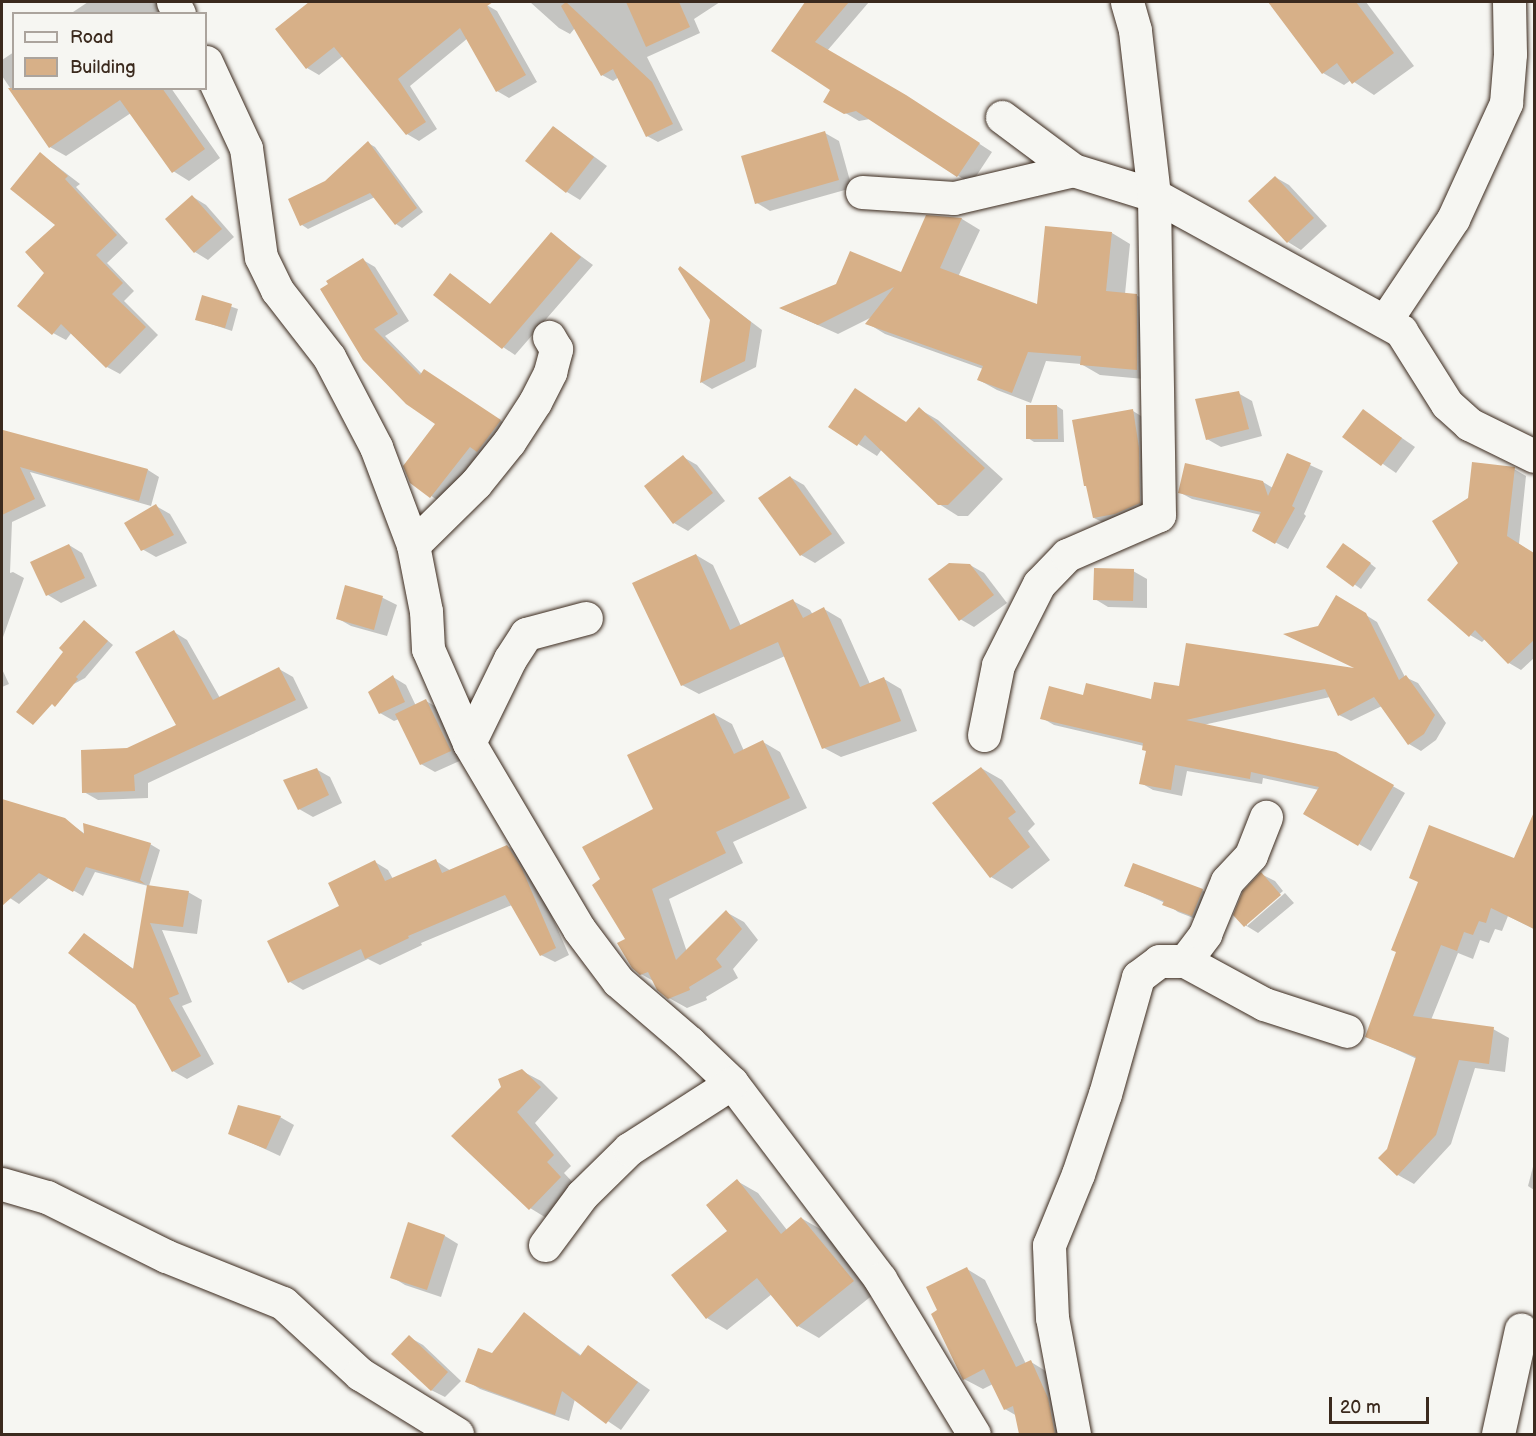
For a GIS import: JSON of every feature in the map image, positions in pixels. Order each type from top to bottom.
[{"type":"street","points":[[984,735],[998,665],[1039,584],[1067,555],[1159,515],[1154,195],[1135,30],[1127,2]]},
{"type":"street","points":[[1385,321],[1453,219],[1506,103],[1510,54],[1509,2]]},
{"type":"street","points":[[207,64],[246,148],[261,257],[277,290],[335,367],[376,447],[413,544],[426,611],[428,649],[470,742],[579,929],[618,981],[689,1042],[732,1083],[880,1279],[974,1434]]},
{"type":"street","points":[[1002,117],[1072,170],[1154,195],[1401,331],[1412,345],[1447,404],[1469,424],[1534,456]]},
{"type":"street","points":[[862,192],[954,198],[1072,170]]},
{"type":"street","points":[[413,544],[476,483],[522,422],[550,372],[556,350],[549,337]]},
{"type":"street","points":[[470,742],[510,659],[526,634],[586,618]]},
{"type":"street","points":[[1185,961],[1205,934],[1227,881],[1251,855],[1266,817]]},
{"type":"street","points":[[1074,1434],[1052,1318],[1049,1245],[1078,1174],[1102,1104],[1138,977],[1159,961],[1185,961],[1264,1004],[1347,1030]]},
{"type":"street","points":[[544,1245],[582,1195],[629,1149],[732,1083]]},
{"type":"street","points":[[2,1184],[47,1197],[166,1256],[284,1303],[360,1374],[458,1434]]},
{"type":"street","points":[[1498,1434],[1521,1329]]},
{"type":"building","points":[[309,2],[493,2],[487,6],[526,75],[496,92],[460,28],[398,79],[426,122],[406,135],[334,47],[306,69],[275,29]]},
{"type":"building","points":[[566,2],[652,82],[673,124],[646,137],[613,69],[601,76],[561,6]]},
{"type":"building","points":[[626,2],[679,2],[690,27],[646,47]]},
{"type":"building","points":[[805,2],[849,2],[815,42],[906,95],[980,143],[957,177],[856,111],[844,114],[823,102],[830,90],[771,51]]},
{"type":"building","points":[[1268,2],[1356,2],[1394,53],[1352,84],[1337,63],[1322,74]]},
{"type":"building","points":[[8,88],[12,90],[163,90],[205,149],[172,173],[120,100],[49,148]]},
{"type":"building","points":[[553,126],[594,157],[566,193],[525,161]]},
{"type":"building","points":[[825,131],[839,180],[755,204],[741,156]]},
{"type":"building","points":[[368,141],[417,208],[395,225],[370,193],[300,226],[288,199],[325,181]]},
{"type":"building","points":[[40,152],[68,176],[65,179],[117,235],[96,255],[123,283],[112,294],[146,327],[106,368],[61,324],[52,335],[17,306],[44,273],[25,252],[55,225],[10,189]]},
{"type":"building","points":[[1275,176],[1314,218],[1287,243],[1248,201]]},
{"type":"building","points":[[192,195],[222,229],[194,253],[165,219]]},
{"type":"building","points":[[926,215],[962,218],[940,268],[1037,304],[1045,226],[1112,232],[1106,291],[1137,294],[1137,370],[1080,365],[1081,356],[1028,352],[1012,393],[977,380],[983,366],[865,324],[894,287],[818,325],[779,308],[836,284],[850,251],[901,272]]},
{"type":"building","points":[[551,232],[581,257],[502,349],[433,295],[450,273],[490,304]]},
{"type":"building","points":[[363,258],[398,314],[374,329],[420,375],[424,369],[501,420],[477,452],[470,447],[430,498],[410,483],[403,466],[435,424],[406,404],[363,360],[320,289],[328,284],[326,281]]},
{"type":"building","points":[[680,266],[751,322],[745,361],[700,383],[710,320],[678,269]]},
{"type":"building","points":[[202,295],[232,304],[225,328],[195,320]]},
{"type":"building","points":[[855,388],[906,422],[919,407],[985,468],[948,505],[938,505],[865,435],[857,446],[828,427]]},
{"type":"building","points":[[1239,391],[1249,429],[1206,440],[1195,399]]},
{"type":"building","points":[[1026,405],[1057,405],[1058,439],[1026,439]]},
{"type":"building","points":[[1133,409],[1139,448],[1140,503],[1115,514],[1093,518],[1086,486],[1084,486],[1072,420]]},
{"type":"building","points":[[1363,409],[1402,438],[1381,466],[1342,437]]},
{"type":"building","points":[[2,426],[3,430],[148,469],[139,501],[20,467],[35,499],[2,515]]},
{"type":"building","points":[[1287,453],[1311,463],[1292,506],[1295,508],[1275,544],[1252,531],[1261,512],[1178,493],[1185,463],[1263,481],[1268,496]]},
{"type":"building","points":[[683,455],[713,493],[673,524],[644,486]]},
{"type":"building","points":[[1472,462],[1515,467],[1507,536],[1534,553],[1534,640],[1508,664],[1475,630],[1469,637],[1427,600],[1458,563],[1432,521],[1468,498]]},
{"type":"building","points":[[790,476],[832,534],[800,556],[758,498]]},
{"type":"building","points":[[156,504],[174,535],[141,551],[124,523]]},
{"type":"building","points":[[1343,543],[1371,563],[1353,587],[1326,567]]},
{"type":"building","points":[[69,544],[85,578],[46,596],[30,562]]},
{"type":"building","points":[[696,554],[730,630],[793,599],[803,618],[824,607],[860,687],[884,677],[901,721],[822,749],[778,642],[681,686],[632,583]]},
{"type":"building","points":[[949,563],[970,564],[994,595],[959,621],[928,579]]},
{"type":"building","points":[[1094,568],[1134,569],[1133,601],[1093,600]]},
{"type":"building","points":[[345,585],[383,596],[374,630],[336,619]]},
{"type":"building","points":[[1336,595],[1366,613],[1399,680],[1406,675],[1435,715],[1424,734],[1408,745],[1374,697],[1338,716],[1325,689],[1186,720],[1336,752],[1394,785],[1358,846],[1303,814],[1319,787],[1251,772],[1250,779],[1175,765],[1171,790],[1139,784],[1146,751],[1142,750],[1143,743],[1040,719],[1049,686],[1083,695],[1086,683],[1151,699],[1154,682],[1179,686],[1186,643],[1354,668],[1283,634],[1318,626]]},
{"type":"building","points":[[84,620],[108,641],[76,677],[78,679],[55,707],[52,704],[33,725],[16,712],[63,652],[59,648]]},
{"type":"building","points":[[174,630],[213,700],[279,667],[296,700],[134,775],[135,791],[82,793],[81,750],[127,748],[176,725],[135,652]]},
{"type":"building","points":[[393,675],[405,702],[379,714],[368,692]]},
{"type":"building","points":[[426,699],[451,751],[420,765],[395,714]]},
{"type":"building","points":[[714,713],[734,754],[763,740],[790,798],[716,832],[726,853],[652,889],[676,960],[726,910],[742,929],[716,959],[722,967],[689,987],[690,990],[668,999],[657,990],[648,972],[640,975],[632,968],[617,943],[625,939],[592,885],[600,879],[582,847],[653,809],[627,755]]},
{"type":"building","points":[[981,767],[1016,812],[1008,818],[1030,847],[990,878],[932,803]]},
{"type":"building","points":[[317,768],[329,795],[298,810],[283,780]]},
{"type":"building","points":[[2,799],[65,818],[84,834],[83,823],[151,843],[140,880],[145,884],[86,867],[73,892],[39,873],[2,906]]},
{"type":"building","points":[[1534,812],[1534,929],[1491,908],[1486,923],[1479,921],[1473,935],[1464,932],[1457,951],[1441,945],[1413,1016],[1494,1027],[1489,1064],[1459,1060],[1436,1135],[1397,1176],[1378,1158],[1387,1149],[1416,1057],[1365,1037],[1396,952],[1391,950],[1418,882],[1409,878],[1429,825],[1514,858]]},
{"type":"building","points":[[507,845],[522,869],[556,948],[540,956],[505,895],[408,936],[409,938],[365,959],[361,949],[288,983],[267,941],[339,906],[328,883],[375,860],[385,881],[436,859],[442,873]]},
{"type":"building","points":[[1133,863],[1203,889],[1192,916],[1162,905],[1164,901],[1124,886]]},
{"type":"building","points":[[1261,872],[1281,895],[1244,927],[1233,915],[1243,891]]},
{"type":"building","points":[[147,885],[189,891],[183,927],[150,923],[179,994],[169,998],[201,1056],[172,1072],[135,1005],[68,953],[84,933],[133,969]]},
{"type":"building","points":[[522,1069],[541,1087],[517,1112],[554,1155],[547,1162],[561,1177],[529,1210],[451,1136],[501,1087],[498,1079]]},
{"type":"building","points":[[238,1105],[281,1116],[266,1149],[228,1134]]},
{"type":"building","points":[[737,1179],[781,1234],[801,1217],[854,1281],[797,1327],[757,1278],[706,1319],[671,1275],[727,1231],[706,1205]]},
{"type":"building","points":[[408,1222],[445,1235],[427,1290],[390,1278]]},
{"type":"building","points":[[967,1267],[1016,1367],[1031,1360],[1048,1398],[1055,1434],[1019,1434],[1013,1406],[1004,1410],[984,1369],[963,1380],[931,1314],[937,1310],[926,1287]]},
{"type":"building","points":[[524,1312],[580,1356],[588,1345],[638,1382],[606,1424],[562,1391],[555,1415],[465,1382],[478,1348],[492,1353]]},
{"type":"building","points":[[409,1335],[448,1372],[431,1391],[391,1354]]}]
